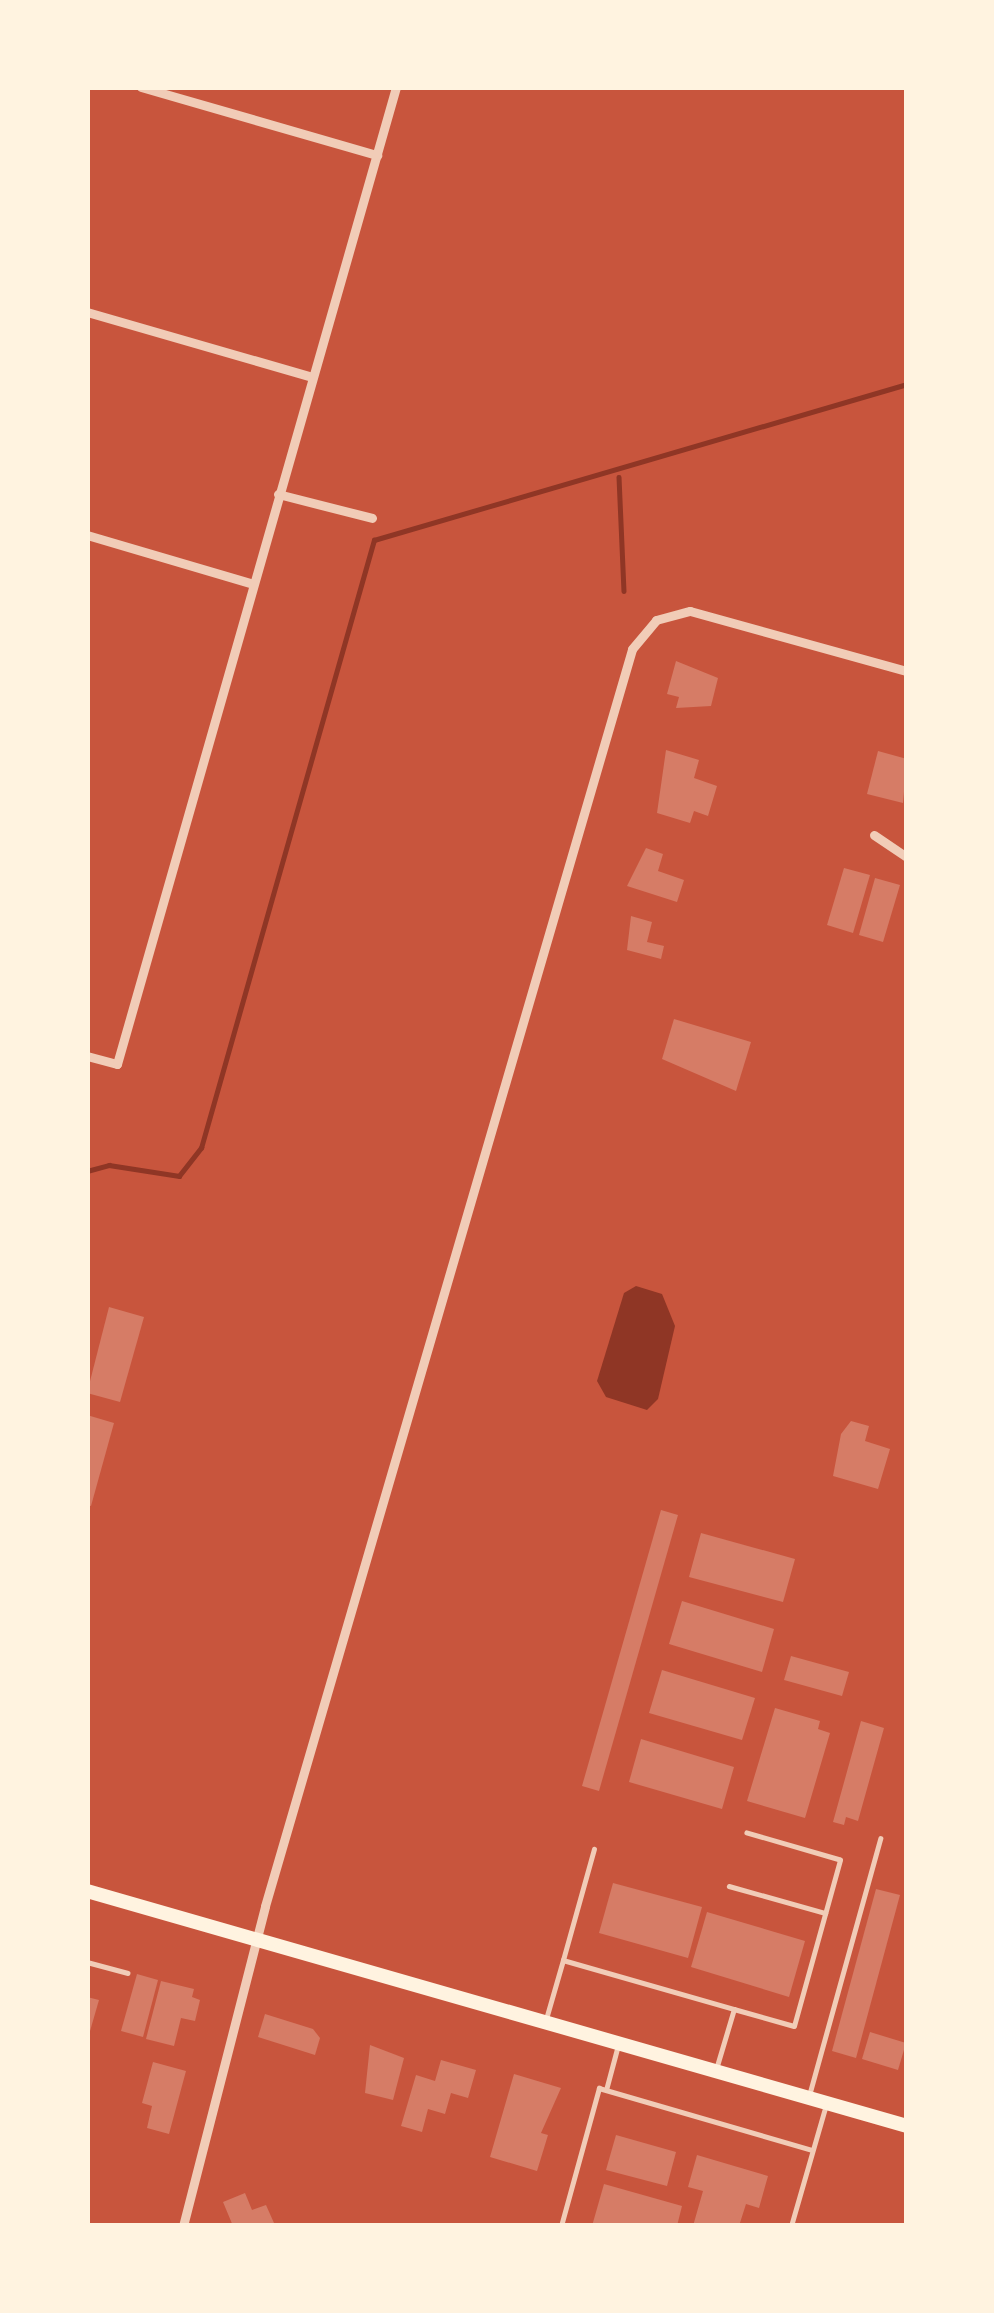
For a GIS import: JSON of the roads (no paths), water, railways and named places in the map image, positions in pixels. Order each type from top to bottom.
[{"type":"main road","points":[[87,1891],[907,2126]]},
{"type":"street","points":[[141,87],[376,155]]},
{"type":"street","points":[[87,1056],[117,1064],[396,87]]},
{"type":"street","points":[[87,312],[312,377]]},
{"type":"street","points":[[278,494],[372,518]]},
{"type":"street","points":[[87,535],[253,584]]},
{"type":"street","points":[[183,2226],[259,1940],[627,660],[656,620],[679,611],[705,614],[907,671]]},
{"type":"street","points":[[874,835],[907,857]]},
{"type":"lane","points":[[563,1960],[794,2026],[840,1860],[747,1833]]},
{"type":"lane","points":[[808,2098],[880,1839]]},
{"type":"lane","points":[[545,2022],[594,1849]]},
{"type":"lane","points":[[728,1886],[825,1913]]},
{"type":"lane","points":[[87,1962],[128,1973]]},
{"type":"lane","points":[[716,2071],[734,2009]]},
{"type":"lane","points":[[606,2090],[619,2043]]},
{"type":"lane","points":[[561,2226],[599,2088],[812,2150]]},
{"type":"lane","points":[[791,2226],[826,2103]]},
{"type":"waterway","points":[[87,1171],[109,1165],[179,1176],[201,1148],[374,540],[907,384]]},
{"type":"waterway","points":[[619,477],[624,591]]}]
